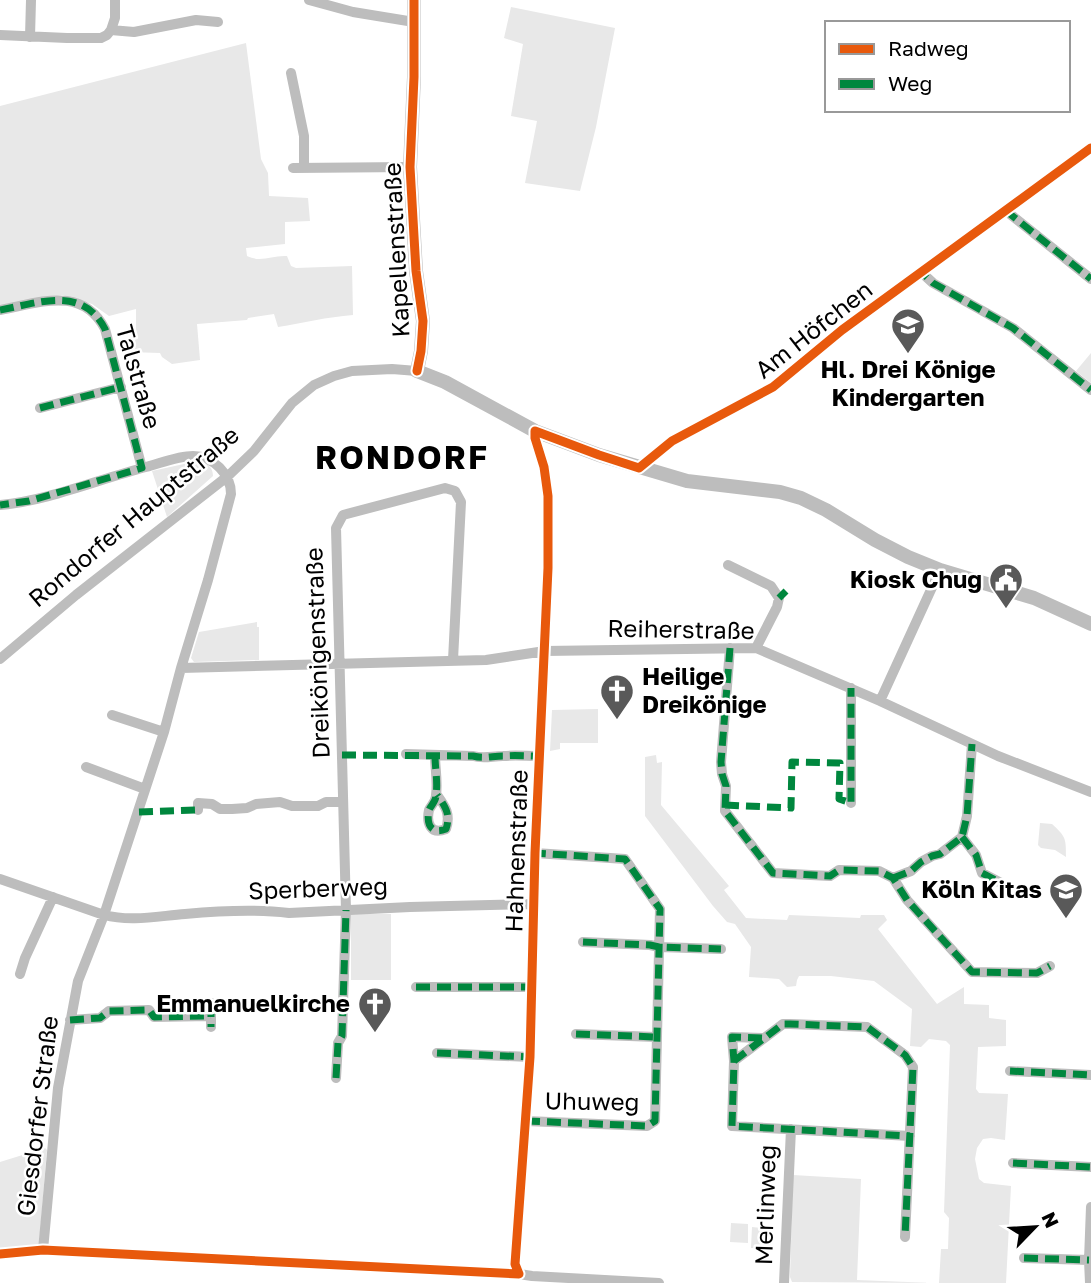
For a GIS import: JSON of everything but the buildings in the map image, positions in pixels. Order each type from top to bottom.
[{"type":"main road","name":"Kapellenstraße","points":[[414,0],[410,167],[416,271],[423,321],[417,371]]},
{"type":"main road","name":"Rondorfer Hauptstraße","points":[[417,371],[445,382],[535,431],[599,455],[687,481],[780,492],[801,498],[895,551],[940,570],[1034,598],[1091,624]]},
{"type":"street","points":[[30,37],[31,0]]},
{"type":"street","points":[[0,35],[101,38],[111,30],[115,0]]},
{"type":"street","points":[[309,0],[354,12],[414,22]]},
{"type":"street","points":[[111,30],[134,32],[196,20],[218,22]]},
{"type":"street","points":[[291,73],[304,135],[299,168],[410,167]]},
{"type":"street","name":"Am Höfchen","points":[[639,468],[672,441],[773,387],[842,330],[1005,211],[1091,279]]},
{"type":"street","points":[[921,272],[933,283],[1013,328],[1091,390]]},
{"type":"street","name":"Talstraße","points":[[0,310],[61,299],[86,307],[100,320],[105,329],[142,468]]},
{"type":"street","name":"Rondorfer Hauptstraße","points":[[0,659],[76,594],[228,476],[254,451],[292,403],[314,384],[352,371],[417,371]]},
{"type":"street","points":[[40,408],[121,387]]},
{"type":"street","name":"Hahnenstraße","points":[[535,431],[548,496],[545,651],[535,853],[530,1057],[515,1264],[519,1274],[532,1276],[659,1283]]},
{"type":"street","points":[[0,505],[29,501],[183,457],[206,458],[228,476]]},
{"type":"street","name":"Giesdorfer Straße","points":[[43,1250],[58,1088],[78,981],[104,915],[164,732],[230,494],[228,476]]},
{"type":"street","name":"Dreikönigenstraße","points":[[336,1078],[338,1043],[342,1036],[346,910],[336,528],[343,516],[445,488],[455,491],[461,502],[453,660]]},
{"type":"street","points":[[728,565],[771,586],[779,598],[756,648]]},
{"type":"street","points":[[880,701],[940,570]]},
{"type":"street","points":[[730,648],[721,762],[726,786],[725,811],[773,873],[830,876],[839,870],[879,871],[893,878],[907,900],[972,972],[1037,973],[1050,966]]},
{"type":"street","name":"Reiherstraße","points":[[181,668],[499,659],[545,651],[756,648],[972,744],[1091,792]]},
{"type":"street","points":[[851,688],[851,803]]},
{"type":"street","points":[[112,715],[164,732]]},
{"type":"street","points":[[893,878],[940,854],[962,837],[967,816],[972,744]]},
{"type":"street","points":[[406,754],[480,758],[539,755]]},
{"type":"street","points":[[435,755],[437,795]]},
{"type":"street","points":[[86,767],[145,789]]},
{"type":"street","points":[[198,810],[198,803],[232,809],[280,802],[292,806],[343,802]]},
{"type":"street","points":[[962,837],[976,855],[982,873],[1001,883]]},
{"type":"street","name":"Uhuweg","points":[[526,1121],[647,1126],[655,1121],[660,909],[625,859],[535,853]]},
{"type":"street","name":"Sperberweg","points":[[0,878],[117,918],[534,904]]},
{"type":"street","points":[[20,974],[52,897]]},
{"type":"street","points":[[583,942],[721,949]]},
{"type":"street","points":[[416,987],[532,987]]},
{"type":"street","points":[[70,1020],[100,1018],[109,1011],[149,1010],[154,1017],[211,1022],[211,1003]]},
{"type":"street","name":"Merlinweg","points":[[734,1061],[783,1024],[867,1027],[905,1055],[913,1067],[905,1237]]},
{"type":"street","points":[[576,1034],[656,1037]]},
{"type":"street","name":"Merlinweg","points":[[762,1038],[732,1037],[733,1126],[910,1136]]},
{"type":"street","points":[[437,1053],[530,1057]]},
{"type":"street","points":[[1010,1071],[1091,1075]]},
{"type":"street","name":"Merlinweg","points":[[784,1283],[791,1129]]},
{"type":"street","points":[[1013,1163],[1091,1167]]},
{"type":"street","points":[[1090,1283],[1091,1207]]},
{"type":"street","points":[[1024,1258],[1089,1260]]},
{"type":"shaded area","points":[[511,7],[615,28],[596,127],[580,191],[525,183],[537,121],[511,116],[523,44],[504,38]]},
{"type":"shaded area","points":[[246,43],[261,159],[268,173],[269,196],[308,198],[310,221],[285,222],[285,244],[246,248],[247,256],[262,259],[287,256],[291,266],[296,268],[352,266],[353,315],[278,327],[274,314],[247,320],[197,324],[200,360],[172,364],[160,353],[129,352],[136,328],[136,309],[109,316],[92,304],[62,295],[0,306],[0,106]]},
{"type":"shaded area","points":[[1091,353],[1091,383],[1076,371]]},
{"type":"shaded area","points":[[193,462],[207,464],[213,476],[167,517],[152,471]]},
{"type":"shaded area","points":[[257,622],[259,660],[194,662],[191,658],[199,632]]},
{"type":"shaded area","points":[[598,709],[598,743],[560,743],[560,749],[550,751],[552,710]]},
{"type":"shaded area","points":[[656,755],[657,763],[662,762],[661,805],[729,886],[724,890],[746,918],[787,920],[789,915],[860,918],[861,915],[884,915],[887,920],[878,929],[937,1004],[964,987],[964,1004],[989,1005],[989,1018],[1006,1020],[1006,1046],[978,1047],[976,1089],[979,1093],[1008,1094],[1005,1140],[983,1139],[977,1148],[975,1159],[979,1179],[984,1183],[1011,1186],[1006,1283],[939,1283],[941,1249],[948,1249],[949,1218],[944,1212],[950,1045],[946,1041],[929,1039],[921,1047],[910,1046],[912,1009],[874,981],[831,976],[799,976],[796,986],[787,987],[779,979],[749,977],[751,947],[735,924],[727,922],[713,906],[645,816],[645,757]]},
{"type":"shaded area","points":[[1040,823],[1052,824],[1063,835],[1066,857],[1055,850],[1038,845]]},
{"type":"shaded area","points":[[351,914],[391,914],[391,980],[351,980]]},
{"type":"shaded area","points":[[45,1148],[47,1150],[39,1244],[34,1247],[0,1250],[0,1162]]},
{"type":"shaded area","points":[[793,1175],[861,1179],[857,1280],[933,1283],[792,1282]]},
{"type":"shaded area","points":[[731,1223],[748,1224],[748,1243],[730,1242]]},
{"type":"shaded area","points":[[752,1227],[761,1228],[760,1248],[751,1248]]},
{"type":"marked path","points":[[1005,210],[1091,279]]},
{"type":"marked path","points":[[926,269],[921,272],[933,283],[1013,328],[1091,390]]},
{"type":"marked path","points":[[0,310],[58,300],[84,306],[95,315],[105,329],[142,468],[29,501],[0,505]]},
{"type":"marked path","points":[[40,408],[121,387]]},
{"type":"marked path","points":[[779,598],[786,591]]},
{"type":"marked path","points":[[730,648],[721,762],[726,786],[725,811],[773,873],[830,876],[839,870],[879,871],[893,878],[907,900],[972,972],[1037,973],[1050,966]]},
{"type":"marked path","points":[[725,805],[791,808],[792,762],[840,763],[839,799],[851,803],[851,688]]},
{"type":"marked path","points":[[893,878],[940,854],[962,837],[967,816],[972,744]]},
{"type":"marked path","points":[[342,755],[539,756]]},
{"type":"marked path","points":[[435,755],[436,797],[429,810],[428,820],[431,827],[437,831],[446,829],[447,824],[445,807],[437,795]]},
{"type":"marked path","points":[[139,812],[198,810]]},
{"type":"marked path","points":[[962,837],[976,855],[982,873],[1001,883]]},
{"type":"marked path","points":[[526,1121],[647,1126],[655,1121],[660,909],[625,859],[535,853]]},
{"type":"marked path","points":[[336,1078],[338,1043],[342,1036],[346,910]]},
{"type":"marked path","points":[[583,942],[721,949]]},
{"type":"marked path","points":[[416,987],[532,987]]},
{"type":"marked path","points":[[211,1003],[211,1027]]},
{"type":"marked path","points":[[70,1020],[100,1018],[109,1011],[149,1010],[154,1017],[211,1016]]},
{"type":"marked path","points":[[734,1061],[783,1024],[867,1027],[905,1055],[913,1067],[905,1237]]},
{"type":"marked path","points":[[576,1034],[656,1037]]},
{"type":"marked path","points":[[762,1038],[732,1037],[732,1126],[910,1136]]},
{"type":"marked path","points":[[437,1053],[530,1057]]},
{"type":"marked path","points":[[1010,1071],[1091,1075]]},
{"type":"marked path","points":[[1013,1163],[1091,1167]]},
{"type":"marked path","points":[[1024,1258],[1089,1260]]},
{"type":"cycle path","points":[[414,0],[410,167],[416,271],[423,321],[417,371]]},
{"type":"cycle path","points":[[0,1254],[43,1250],[519,1274],[515,1264],[530,1057],[535,853],[548,568],[548,496],[535,431],[639,468],[672,441],[773,387],[842,330],[1091,148]]},
{"type":"place","name":"Hl. Drei Könige Kindergarten","points":[[908,355]]},
{"type":"place","name":"Kiosk Chug","points":[[1006,610]]},
{"type":"place","name":"Heilige Dreikönige","points":[[617,721]]},
{"type":"place","name":"Köln Kitas","points":[[1066,920]]},
{"type":"place","name":"Emmanuelkirche","points":[[375,1034]]},
{"type":"district","name":"RONDORF","points":[[402,458]]}]
